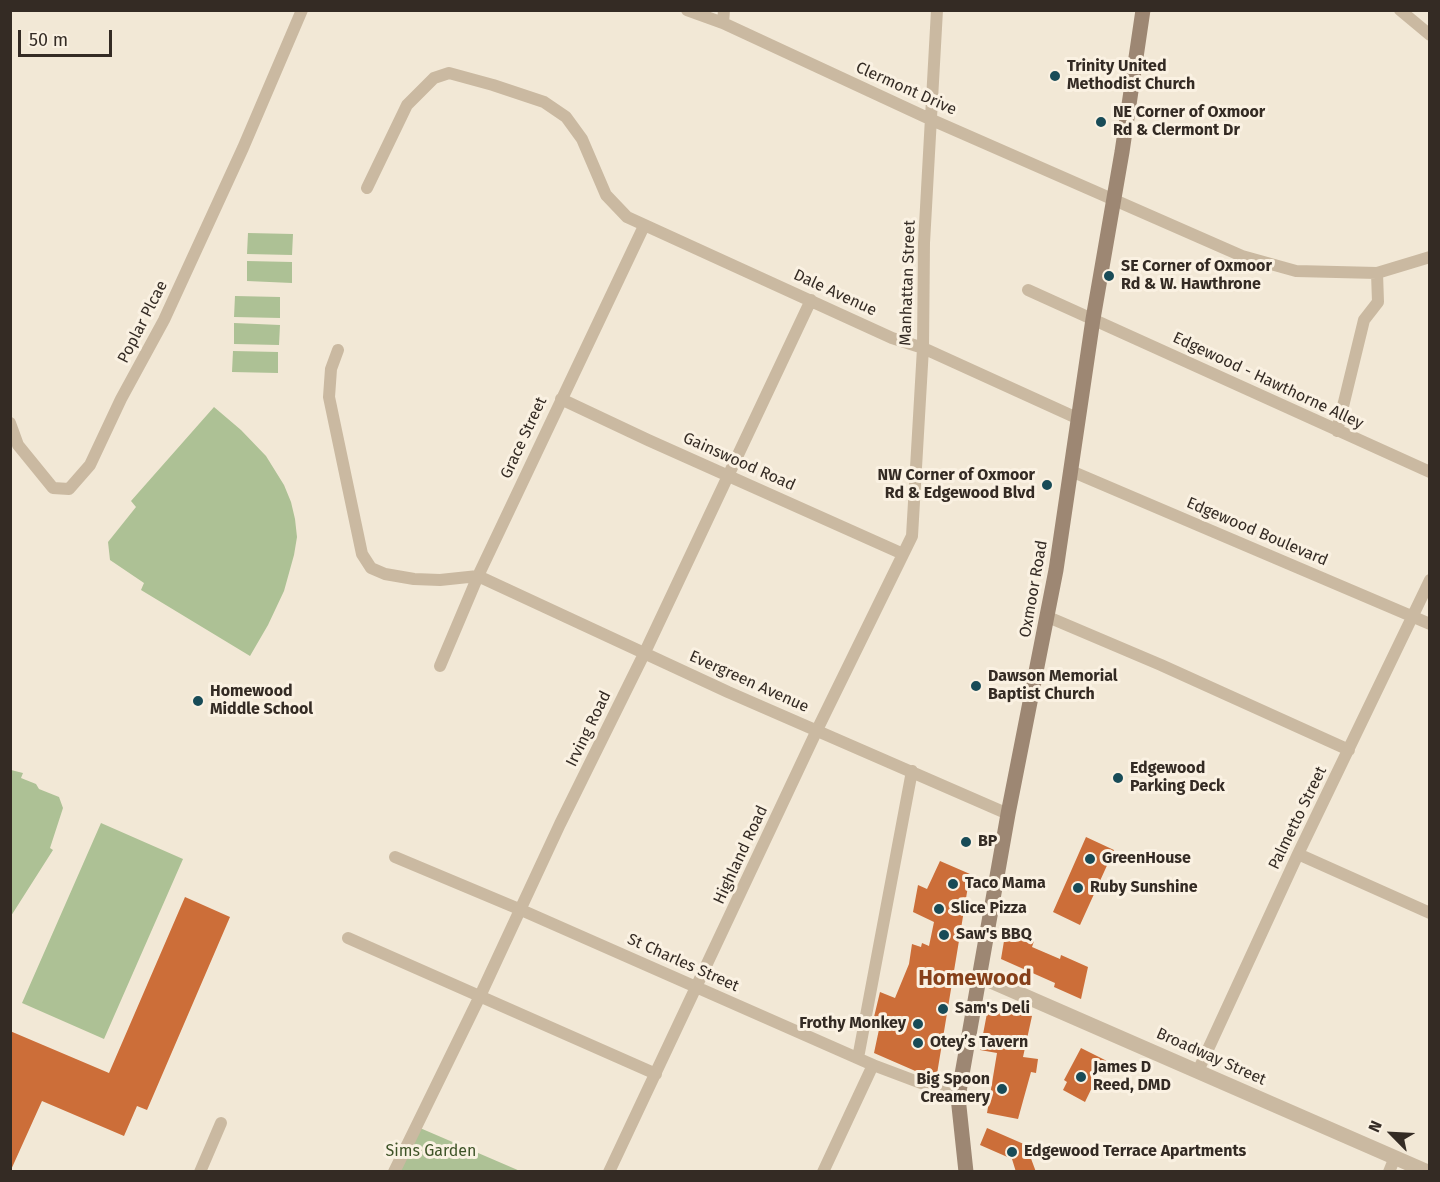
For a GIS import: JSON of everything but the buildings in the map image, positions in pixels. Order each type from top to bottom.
[{"type":"main road","name":"Oxmoor Road","points":[[966,1172],[958,1096],[1008,814],[1048,617],[1143,10]]},
{"type":"street","name":"Poplar Plcae","points":[[10,423],[18,445],[53,489],[69,489],[90,465],[164,320],[243,148],[302,10]]},
{"type":"street","name":"Clermont Drive","points":[[687,10],[724,17],[932,120],[1253,259],[1296,271],[1377,273],[1430,257]]},
{"type":"street","name":"Manhattan Street","points":[[903,554],[912,536],[923,348],[924,243],[937,10]]},
{"type":"street","points":[[1400,10],[1430,36]]},
{"type":"street","name":"Dale Avenue","points":[[367,188],[406,105],[434,78],[449,73],[544,102],[567,117],[582,138],[606,195],[627,217],[892,338],[923,348],[1078,419]]},
{"type":"street","name":"Grace Street","points":[[440,666],[478,576],[644,226]]},
{"type":"street","points":[[1337,431],[1364,320],[1378,302],[1377,273]]},
{"type":"street","name":"Edgewood - Hawthorne Alley","points":[[1028,290],[1430,472]]},
{"type":"street","name":"Irving Road","points":[[394,1172],[645,652],[811,300]]},
{"type":"street","points":[[338,350],[331,369],[329,397],[362,554],[371,568],[385,574],[414,579],[440,580],[478,576]]},
{"type":"street","name":"Gainswood Road","points":[[561,399],[903,554]]},
{"type":"street","name":"Edgewood Boulevard","points":[[1071,471],[1430,624]]},
{"type":"street","name":"Highland Road","points":[[609,1172],[817,730],[903,554]]},
{"type":"street","name":"Evergreen Avenue","points":[[478,576],[1008,814]]},
{"type":"street","name":"Palmetto Street","points":[[1198,1071],[1298,854],[1430,580]]},
{"type":"street","points":[[1048,617],[1349,750]]},
{"type":"street","points":[[858,1058],[912,771]]},
{"type":"street","points":[[1298,854],[1430,913]]},
{"type":"street","name":"St Charles Street","points":[[395,857],[873,1065],[958,1096]]},
{"type":"street","points":[[348,938],[656,1074]]},
{"type":"street","name":"Broadway Street","points":[[979,976],[1198,1071],[1392,1164],[1428,1172]]},
{"type":"street","points":[[823,1172],[873,1065]]},
{"type":"street","points":[[200,1172],[221,1123]]},
{"type":"green space","points":[[248,233],[293,234],[292,255],[247,254]]},
{"type":"green space","points":[[247,261],[292,262],[292,283],[247,281]]},
{"type":"green space","points":[[235,296],[280,297],[280,318],[234,317]]},
{"type":"green space","points":[[234,323],[280,325],[279,345],[234,344]]},
{"type":"green space","points":[[233,351],[278,352],[278,373],[232,372]]},
{"type":"green space","points":[[214,407],[266,456],[284,485],[295,519],[297,537],[284,591],[250,656],[141,590],[144,583],[110,560],[108,542],[136,507],[131,501]]},
{"type":"green space","points":[[11,770],[23,773],[21,778],[59,797],[63,808],[50,848],[53,850],[11,916]]},
{"type":"green space","points":[[101,823],[183,859],[104,1039],[22,1003]]},
{"type":"green space","name":"Sims Garden","points":[[420,1128],[520,1171],[400,1172]]},
{"type":"place","name":"Trinity United Methodist Church","points":[[1055,76]]},
{"type":"place","name":"NE Corner of Oxmoor Rd & Clermont Dr","points":[[1101,122]]},
{"type":"place","name":"SE Corner of Oxmoor Rd & W. Hawthrone","points":[[1109,276]]},
{"type":"place","name":"NW Corner of Oxmoor Rd & Edgewood Blvd","points":[[1047,485]]},
{"type":"place","name":"Dawson Memorial Baptist Church","points":[[976,686]]},
{"type":"place","name":"Homewood Middle School","points":[[198,701]]},
{"type":"place","name":"Edgewood Parking Deck","points":[[1118,778]]},
{"type":"place","name":"BP","points":[[966,842]]},
{"type":"place","name":"GreenHouse","points":[[1090,859]]},
{"type":"place","name":"Taco Mama","points":[[953,884]]},
{"type":"place","name":"Ruby Sunshine","points":[[1078,888]]},
{"type":"place","name":"Slice Pizza","points":[[939,909]]},
{"type":"place","name":"Saw's BBQ","points":[[944,935]]},
{"type":"place","name":"Sam's Deli","points":[[943,1009]]},
{"type":"place","name":"Frothy Monkey","points":[[918,1024]]},
{"type":"place","name":"Otey’s Tavern","points":[[918,1043]]},
{"type":"place","name":"James D Reed, DMD","points":[[1081,1077]]},
{"type":"place","name":"Big Spoon Creamery","points":[[1002,1089]]},
{"type":"place","name":"Edgewood Terrace Apartments","points":[[1012,1152]]},
{"type":"district","name":"Homewood","points":[[975,979]]}]
